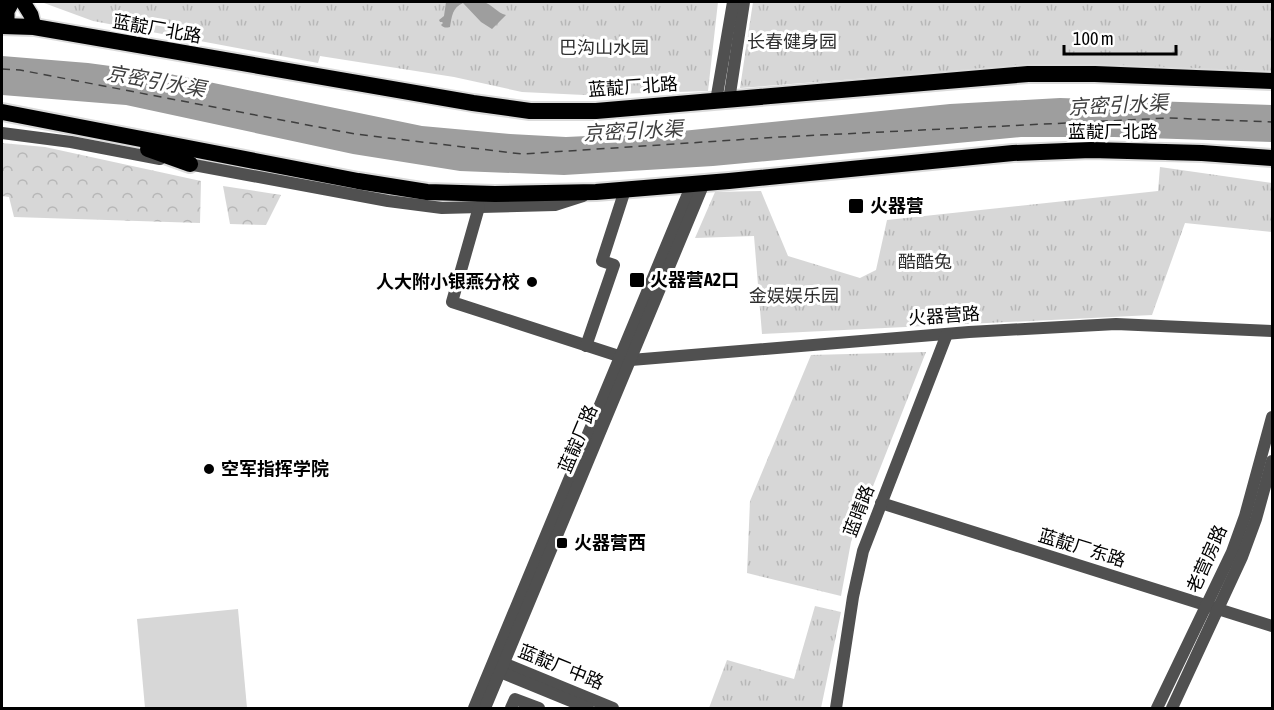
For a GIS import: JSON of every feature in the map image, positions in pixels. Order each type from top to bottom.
[{"type":"highway","name":"蓝靛厂北路","points":[[4,26],[34,27],[530,111],[596,111],[1028,74],[1095,74],[1272,81]]},
{"type":"highway","name":"蓝靛厂北路","points":[[4,113],[427,192],[495,194],[596,192],[1013,153],[1091,150],[1202,153],[1272,158]]},
{"type":"highway","points":[[102,133],[190,164]]},
{"type":"main road","points":[[4,26],[7,11],[12,2]]},
{"type":"main road","points":[[23,2],[31,15],[34,27]]},
{"type":"street","points":[[722,100],[733,2]]},
{"type":"street","points":[[722,100],[744,2]]},
{"type":"street","name":"蓝靛厂北路","points":[[2,133],[71,142],[388,201],[442,207],[555,205],[596,192]]},
{"type":"street","name":"蓝靛厂路","points":[[474,708],[497,666],[698,184]]},
{"type":"street","points":[[586,346],[614,265],[602,261],[625,190]]},
{"type":"street","points":[[478,207],[452,302],[625,358]]},
{"type":"street","name":"火器营路","points":[[625,358],[1116,324],[1272,331]]},
{"type":"street","name":"蓝晴路","points":[[836,708],[853,597],[863,551],[947,334]]},
{"type":"street","name":"老营房路","points":[[1172,708],[1245,516],[1272,417]]},
{"type":"street","name":"老营房路","points":[[1157,708],[1242,557],[1253,528],[1272,461]]},
{"type":"street","name":"蓝靛厂东路","points":[[881,503],[1272,626]]},
{"type":"street","name":"蓝靛厂路","points":[[485,708],[497,666]]},
{"type":"street","name":"蓝靛厂中路","points":[[497,666],[588,708]]},
{"type":"street","name":"蓝靛厂中路","points":[[497,666],[613,708]]},
{"type":"street","points":[[511,708],[515,699],[539,708]]},
{"type":"green space","name":"巴沟山水园","points":[[44,2],[718,2],[708,91],[584,95],[522,92],[454,77],[320,56],[318,63],[93,21]]},
{"type":"green space","name":"长春健身园","points":[[753,2],[1272,2],[1272,72],[1037,65],[740,88]]},
{"type":"green space","points":[[2,143],[45,147],[201,181],[200,223],[14,217],[9,197],[2,196]]},
{"type":"green space","points":[[1160,167],[1272,183],[1272,232],[1185,223],[1152,315],[762,334],[754,236],[695,238],[715,192],[761,191],[788,256],[860,278],[876,270],[887,220],[1158,191]]},
{"type":"green space","points":[[223,186],[281,195],[266,225],[230,224]]},
{"type":"green space","points":[[926,352],[851,542],[841,596],[747,573],[750,501],[811,355]]},
{"type":"green space","points":[[815,606],[841,612],[821,708],[709,708],[727,660],[794,679]]},
{"type":"green space","points":[[238,609],[247,708],[145,708],[137,619]]},
{"type":"water","points":[[446,2],[483,2],[506,15],[492,29],[481,22],[463,3],[455,10],[450,27],[445,28],[439,20],[444,16]]},
{"type":"water","name":"京密引水渠","points":[[2,56],[88,63],[170,74],[422,126],[510,134],[566,137],[672,132],[950,104],[1060,98],[1272,105],[1272,142],[1114,137],[1021,137],[713,166],[564,175],[460,171],[353,154],[126,105],[2,95]]},
{"type":"ferry route","points":[[2,69],[20,70],[355,134],[522,154],[780,137],[1168,118],[1272,122]]},
{"type":"place","name":"火器营","points":[[856,206]]},
{"type":"place","name":"火器营A2口","points":[[637,280]]},
{"type":"place","name":"人大附小银燕分校","points":[[532,282]]},
{"type":"place","name":"空军指挥学院","points":[[209,469]]},
{"type":"place","name":"火器营西","points":[[562,543]]},
{"type":"park label","name":"酷酷兔","points":[[925,262]]},
{"type":"park label","name":"金娱娱乐园","points":[[794,296]]}]
